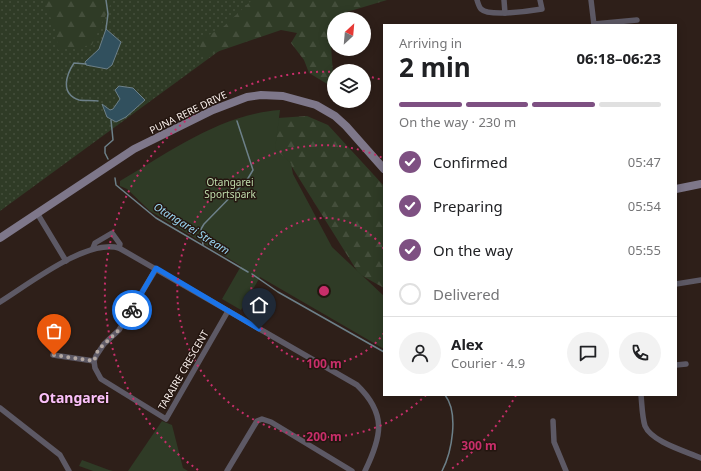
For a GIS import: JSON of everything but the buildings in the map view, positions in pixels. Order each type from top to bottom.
[{"type":"main road","name":"PUNA RERE DRIVE","points":[[0,238],[134,150],[226,104],[254,96],[289,96],[322,108],[346,126],[383,168]]},
{"type":"main road","points":[[677,189],[701,184]]},
{"type":"street","points":[[477,0],[480,8],[483,10],[505,13],[542,9],[540,0]]},
{"type":"street","points":[[504,0],[505,13]]},
{"type":"street","points":[[591,0],[594,24]]},
{"type":"street","points":[[603,24],[637,20]]},
{"type":"street","points":[[37,213],[66,261]]},
{"type":"street","points":[[94,248],[95,243],[112,233],[120,244],[119,248]]},
{"type":"street","points":[[0,302],[66,261],[94,248],[112,246],[119,248],[357,385],[374,405],[379,428],[377,444],[365,471]]},
{"type":"street","points":[[54,355],[94,361],[98,350],[122,326],[156,268]]},
{"type":"street","points":[[677,284],[701,280]]},
{"type":"street","name":"TARAIRE CRESCENT","points":[[94,361],[97,373],[101,380],[166,419],[228,311]]},
{"type":"street","points":[[677,365],[686,364]]},
{"type":"street","points":[[641,396],[645,424],[652,435],[660,441],[701,458]]},
{"type":"street","points":[[0,408],[60,455],[69,471]]},
{"type":"street","points":[[227,471],[256,421],[262,419],[271,422],[352,471]]},
{"type":"street","points":[[553,422],[554,442],[566,471]]},
{"type":"green space","points":[[0,0],[263,0],[234,40],[0,211]]},
{"type":"green space","points":[[43,0],[112,1],[92,45],[58,50],[56,30]]},
{"type":"green space","points":[[252,0],[387,0],[347,12],[327,12],[327,56],[332,56],[332,64],[327,64],[327,84],[309,73],[304,60],[291,43],[297,33],[281,30],[199,58],[201,39],[222,28]]},
{"type":"green space","name":"Otangarei Sportspark","points":[[280,110],[275,149],[291,163],[293,174],[332,247],[383,295],[383,348],[260,277],[241,310],[222,299],[241,266],[150,211],[127,189],[120,186],[120,181],[196,136],[237,119],[258,113]]},
{"type":"green space","points":[[307,116],[328,125],[383,185],[383,287],[359,274],[292,167],[271,147],[278,118]]},
{"type":"green space","points":[[162,421],[172,425],[183,468],[188,471],[128,471]]},
{"type":"green space","points":[[82,460],[113,471],[93,471],[79,466]]},
{"type":"water","points":[[106,29],[121,42],[112,65],[107,69],[86,65],[85,62],[99,49]]},
{"type":"water","points":[[119,86],[133,88],[145,100],[126,117],[116,122],[107,117],[102,104],[110,110],[113,109],[120,99],[115,90]]},
{"type":"waterway","name":"Otangarei Stream","points":[[106,0],[108,14],[106,29]]},
{"type":"waterway","name":"Otangarei Stream","points":[[86,64],[74,63],[67,78],[67,89],[73,97],[79,100],[98,101]]},
{"type":"waterway","name":"Otangarei Stream","points":[[108,159],[105,153],[105,147],[113,140],[111,120]]},
{"type":"waterway","points":[[203,245],[201,229],[204,224],[247,180],[253,170],[237,121]]},
{"type":"waterway","name":"Otangarei Stream","points":[[115,178],[116,185],[156,218],[248,272]]},
{"type":"waterway","name":"Otangarei Stream","points":[[252,274],[278,292],[383,351]]},
{"type":"waterway","name":"Otangarei Stream","points":[[442,471],[449,454],[453,422],[452,412],[446,396]]},
{"type":"way so far","points":[[54,355],[94,361],[98,350],[119,330],[132,310]]},
{"type":"district","name":"Otangarei","points":[[74,397]]},
{"type":"route","points":[[132,310],[156,268],[259,329]]}]
